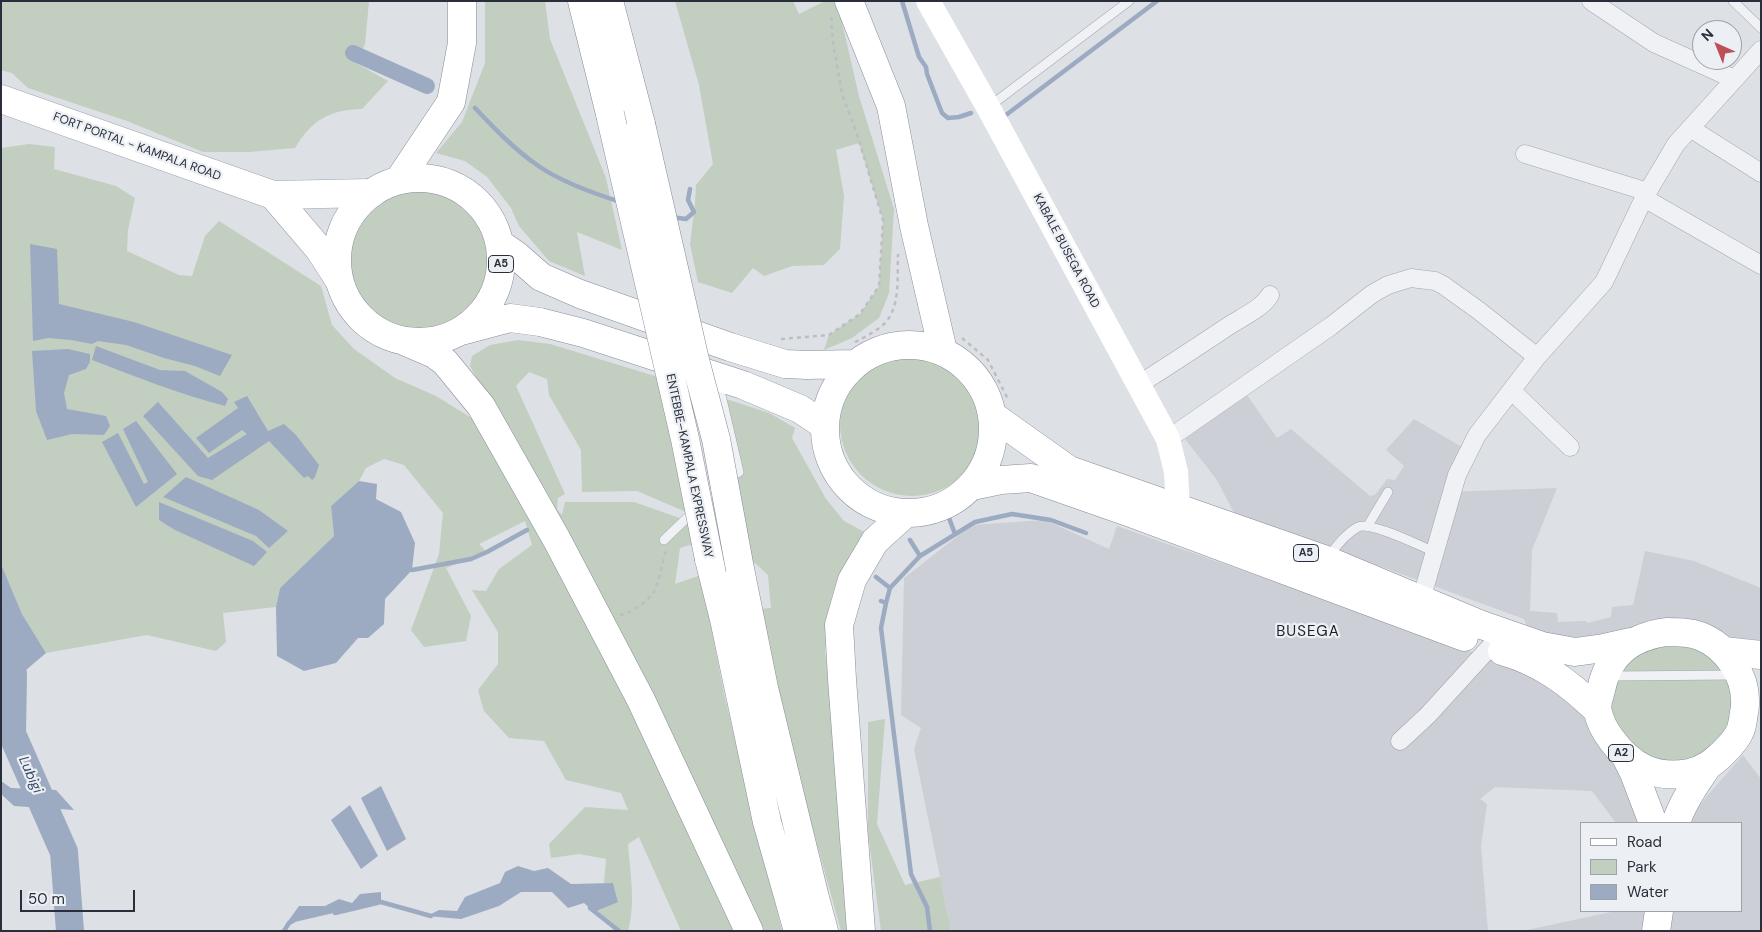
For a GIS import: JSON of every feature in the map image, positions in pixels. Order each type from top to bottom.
[{"type":"main road","points":[[399,180],[451,102],[462,43],[462,1]]},
{"type":"main road","name":"ENTEBBE–KAMPALA EXPRESSWAY","points":[[582,1],[685,439],[709,559],[724,619],[767,822],[798,931]]},
{"type":"main road","points":[[609,1],[641,124],[695,360],[716,439],[764,688],[824,931]]},
{"type":"main road","points":[[840,5],[891,106],[914,226],[953,344]]},
{"type":"main road","name":"FORT PORTAL - KAMPALA ROAD","points":[[1,99],[273,195]]},
{"type":"main road","name":"A5","points":[[339,280],[336,256],[342,231],[354,210],[372,193],[385,185],[399,180],[421,178],[443,181],[463,190],[481,205],[493,223],[500,244],[501,270],[494,294],[480,315],[461,331]]},
{"type":"main road","name":"A5","points":[[273,195],[372,193]]},
{"type":"main road","name":"A5","points":[[273,195],[319,250],[339,280],[348,303],[363,321],[383,335],[406,342],[435,341],[461,331],[510,318],[540,322],[583,333],[743,385],[800,409],[824,425]]},
{"type":"main road","name":"A5","points":[[500,244],[541,277],[580,294],[730,347],[785,364],[807,365],[872,353],[892,346],[953,344],[967,366],[1003,412],[1069,470],[1326,560],[1479,624],[1542,646],[1575,652],[1631,642]]},
{"type":"main road","points":[[406,342],[434,354],[445,362],[481,406],[556,540],[641,700],[748,931]]},
{"type":"main road","name":"A5","points":[[853,355],[833,391],[827,408],[824,425],[826,444],[831,463],[841,479],[854,493],[870,504],[887,510],[906,513],[924,512],[942,507],[958,498],[972,486],[983,470],[1003,412]]},
{"type":"main road","name":"A5","points":[[972,486],[1001,480],[1031,478],[1131,513],[1516,655],[1549,671],[1574,688],[1597,710]]},
{"type":"main road","points":[[861,931],[843,698],[840,624],[852,580],[875,541],[906,513]]},
{"type":"main road","points":[[1597,710],[1606,671],[1617,655],[1631,642],[1660,633],[1689,633],[1712,643],[1724,651],[1734,664],[1739,675],[1746,704],[1740,731]]},
{"type":"main road","points":[[1724,651],[1761,655]]},
{"type":"main road","points":[[1676,822],[1691,790],[1707,767],[1732,742],[1761,708]]},
{"type":"main road","name":"A2","points":[[1597,710],[1606,732],[1627,759],[1634,773],[1653,822]]},
{"type":"main road","name":"A2","points":[[1627,759],[1639,767],[1653,772],[1672,774],[1690,773],[1707,767]]},
{"type":"main road","points":[[1653,912],[1654,931]]},
{"type":"main road","points":[[1654,931],[1659,912]]},
{"type":"street","points":[[1591,1],[1654,43],[1734,79]]},
{"type":"street","name":"KABALE BUSEGA ROAD","points":[[934,4],[1168,439],[1176,472],[1178,509]]},
{"type":"street","points":[[1420,600],[1457,475],[1466,455],[1486,422],[1537,357],[1604,282],[1646,195],[1676,144],[1761,50]]},
{"type":"street","points":[[1690,128],[1761,173]]},
{"type":"street","points":[[1525,154],[1646,195],[1761,266]]},
{"type":"street","points":[[1168,439],[1331,326],[1372,294],[1388,285],[1411,278],[1435,281],[1443,285],[1537,357]]},
{"type":"street","points":[[1138,385],[1181,359],[1246,315],[1266,300],[1270,294]]},
{"type":"street","points":[[1512,391],[1570,447]]},
{"type":"street","points":[[1400,741],[1428,715],[1490,647]]},
{"type":"lane","points":[[988,107],[1130,1]]},
{"type":"lane","points":[[1732,1],[1761,28]]},
{"type":"lane","points":[[664,540],[724,482],[738,472],[716,377]]},
{"type":"lane","points":[[1367,527],[1388,492]]},
{"type":"lane","points":[[1326,560],[1346,535],[1360,526],[1375,527],[1434,552]]},
{"type":"lane","points":[[1606,671],[1614,676],[1739,675]]},
{"type":"path","points":[[777,340],[829,335],[860,314],[879,286],[884,220],[842,94],[832,43],[840,5]]},
{"type":"path","points":[[853,355],[885,323],[890,315],[897,287],[898,254]]},
{"type":"path","points":[[953,344],[988,360],[1003,412]]},
{"type":"path","points":[[598,619],[627,613],[637,608],[655,591],[666,550],[664,540]]},
{"type":"shaded area","points":[[1247,395],[1277,438],[1291,429],[1370,496],[1375,495],[1387,479],[1395,480],[1404,466],[1386,450],[1414,419],[1462,447],[1446,492],[1557,488],[1532,550],[1530,611],[1557,613],[1558,622],[1586,621],[1587,623],[1611,617],[1612,607],[1633,605],[1645,551],[1694,561],[1761,588],[1761,644],[1623,636],[1574,640],[1529,632],[1524,619],[1234,513],[1217,480],[1185,439]]},
{"type":"shaded area","points":[[1045,520],[1109,549],[1117,526],[1486,657],[1506,662],[1531,674],[1576,706],[1619,771],[1644,822],[1615,822],[1592,791],[1495,787],[1480,799],[1487,804],[1481,846],[1488,931],[951,931],[914,749],[921,728],[901,715],[904,578],[972,525]]},
{"type":"shaded area","points":[[1743,755],[1761,779],[1761,931],[1670,931],[1673,912],[1742,912],[1742,822],[1691,822],[1695,812]]},
{"type":"shaded area","points":[[1611,912],[1645,912],[1645,931],[1522,931]]},
{"type":"green space","points":[[1,1],[369,1],[365,44],[356,63],[388,81],[362,109],[331,114],[322,118],[308,130],[295,148],[249,152],[203,152],[127,121],[28,88],[12,73],[1,70]]},
{"type":"green space","points":[[485,1],[545,1],[550,39],[606,178],[622,250],[577,232],[585,276],[549,261],[519,226],[511,208],[487,177],[465,161],[436,153],[462,122],[485,63]]},
{"type":"green space","points":[[675,1],[793,1],[799,14],[825,1],[837,1],[859,96],[894,209],[889,293],[879,318],[852,338],[824,350],[829,335],[860,314],[879,286],[883,220],[859,143],[836,150],[844,196],[840,249],[824,265],[792,266],[764,276],[753,268],[732,293],[698,282],[690,244],[696,185],[713,164],[699,85]]},
{"type":"green space","points":[[29,144],[55,147],[54,169],[116,186],[135,198],[128,230],[127,251],[179,275],[192,276],[205,236],[219,221],[321,286],[332,325],[354,349],[395,378],[436,396],[478,422],[622,680],[735,931],[681,931],[639,837],[628,844],[632,910],[628,931],[619,931],[594,912],[618,901],[613,883],[604,883],[606,859],[579,854],[551,858],[549,844],[585,807],[628,810],[621,793],[566,780],[544,741],[509,738],[484,711],[478,690],[498,664],[498,632],[472,590],[486,591],[499,569],[532,545],[525,521],[479,544],[487,552],[446,568],[471,616],[466,641],[424,647],[411,630],[439,554],[443,513],[404,465],[384,459],[366,468],[359,481],[331,506],[334,536],[280,588],[276,607],[223,613],[226,642],[216,651],[147,635],[46,653],[22,614],[1,564],[1,148]]},
{"type":"green space","points":[[422,191],[450,196],[473,212],[489,235],[494,263],[489,291],[473,314],[450,330],[422,335],[394,330],[371,314],[355,291],[350,263],[355,235],[371,212],[394,196]]},
{"type":"green space","points":[[518,340],[550,344],[658,377],[686,512],[637,491],[582,492],[581,450],[549,395],[547,379],[529,372],[516,386],[565,494],[558,498],[557,509],[562,515],[565,502],[634,502],[688,521],[693,544],[680,548],[675,584],[701,575],[724,694],[782,931],[760,931],[548,504],[470,366],[472,356],[490,345]]},
{"type":"green space","points":[[912,352],[926,353],[940,358],[952,364],[963,373],[972,384],[978,396],[983,410],[983,438],[978,452],[972,464],[963,475],[952,484],[940,490],[926,495],[912,496],[898,495],[884,490],[872,484],[861,475],[852,464],[846,452],[841,438],[840,424],[841,410],[846,396],[852,384],[861,373],[872,364],[884,358],[898,353]]},
{"type":"green space","points":[[723,398],[769,413],[795,428],[792,438],[826,499],[844,521],[870,535],[855,550],[839,575],[831,599],[825,651],[858,931],[841,931],[774,688],[759,609],[771,608],[768,575],[755,563],[751,562]]},
{"type":"green space","points":[[1,597],[13,649],[6,664],[1,659]]},
{"type":"green space","points":[[1673,641],[1707,652],[1723,670],[1731,692],[1731,716],[1721,738],[1692,761],[1654,763],[1617,733],[1608,698],[1628,656]]},
{"type":"green space","points":[[885,719],[877,824],[905,885],[940,877],[951,931],[881,931],[868,833],[868,722]]},
{"type":"water","points":[[30,244],[57,249],[59,304],[134,322],[232,355],[220,376],[195,366],[126,345],[98,341],[92,344],[48,338],[33,341]]},
{"type":"water","points":[[96,346],[160,370],[185,371],[222,392],[228,399],[225,406],[175,391],[92,360]]},
{"type":"water","points":[[68,349],[90,354],[90,362],[86,369],[69,375],[64,393],[67,409],[106,416],[110,426],[104,435],[72,434],[47,440],[36,411],[32,351]]},
{"type":"water","points":[[247,396],[268,431],[284,424],[296,435],[319,465],[312,480],[308,476],[304,478],[269,441],[212,480],[198,476],[143,416],[158,402],[208,458],[247,434],[242,430],[209,453],[196,438],[238,408],[234,402]]},
{"type":"water","points":[[136,421],[177,474],[136,507],[102,442],[118,433],[144,484],[148,482],[123,429]]},
{"type":"water","points":[[186,477],[259,510],[288,531],[269,548],[256,536],[163,497]]},
{"type":"water","points":[[359,481],[377,484],[376,499],[401,512],[415,543],[412,570],[385,599],[384,624],[368,638],[358,638],[336,663],[304,671],[277,656],[276,607],[280,588],[334,536],[331,506]]},
{"type":"water","points":[[159,502],[253,541],[267,552],[254,566],[175,530],[159,520]]},
{"type":"water","points":[[1,564],[22,614],[46,653],[26,670],[15,707],[17,733],[1,719],[1,659],[7,663],[14,653],[1,597]]},
{"type":"water","points":[[1,781],[11,788],[56,790],[74,810],[14,806],[1,794]]},
{"type":"water","points":[[381,786],[406,839],[387,851],[361,798]]},
{"type":"water","points":[[350,805],[378,856],[361,869],[331,820]]},
{"type":"water","points":[[518,866],[534,871],[548,868],[571,884],[613,883],[618,902],[594,912],[584,903],[568,908],[552,892],[521,892],[499,906],[461,919],[427,916],[439,910],[457,911],[465,897],[500,883],[505,872]]},
{"type":"water","points":[[381,892],[381,902],[286,924],[299,906],[325,906],[339,899],[352,903],[360,894]]},
{"type":"waterway","points":[[902,1],[919,57],[926,67],[942,113],[948,118],[971,113]]},
{"type":"waterway","points":[[1002,118],[1157,1]]},
{"type":"waterway","points":[[353,53],[427,86]]},
{"type":"waterway","points":[[475,108],[512,145],[546,171],[577,186],[621,202]]},
{"type":"waterway","points":[[671,217],[686,219],[694,212],[688,200],[690,189]]},
{"type":"waterway","points":[[886,603],[890,588],[920,556],[975,522],[1012,514],[1051,520],[1086,533]]},
{"type":"waterway","points":[[949,518],[955,534]]},
{"type":"waterway","points":[[412,570],[471,559],[527,530]]},
{"type":"waterway","points":[[910,540],[920,556]]},
{"type":"waterway","points":[[876,577],[890,588]]},
{"type":"waterway","points":[[881,601],[886,603],[881,628],[911,874],[927,907],[930,931]]},
{"type":"waterway","name":"Lubigi","points":[[1,616],[13,674],[12,734],[64,852],[70,931]]},
{"type":"waterway","points":[[335,913],[381,902],[431,916]]},
{"type":"waterway","points":[[590,908],[619,931]]},
{"type":"waterway","points":[[284,931],[289,923],[293,921]]},
{"type":"district","name":"BUSEGA","points":[[1308,632]]}]
